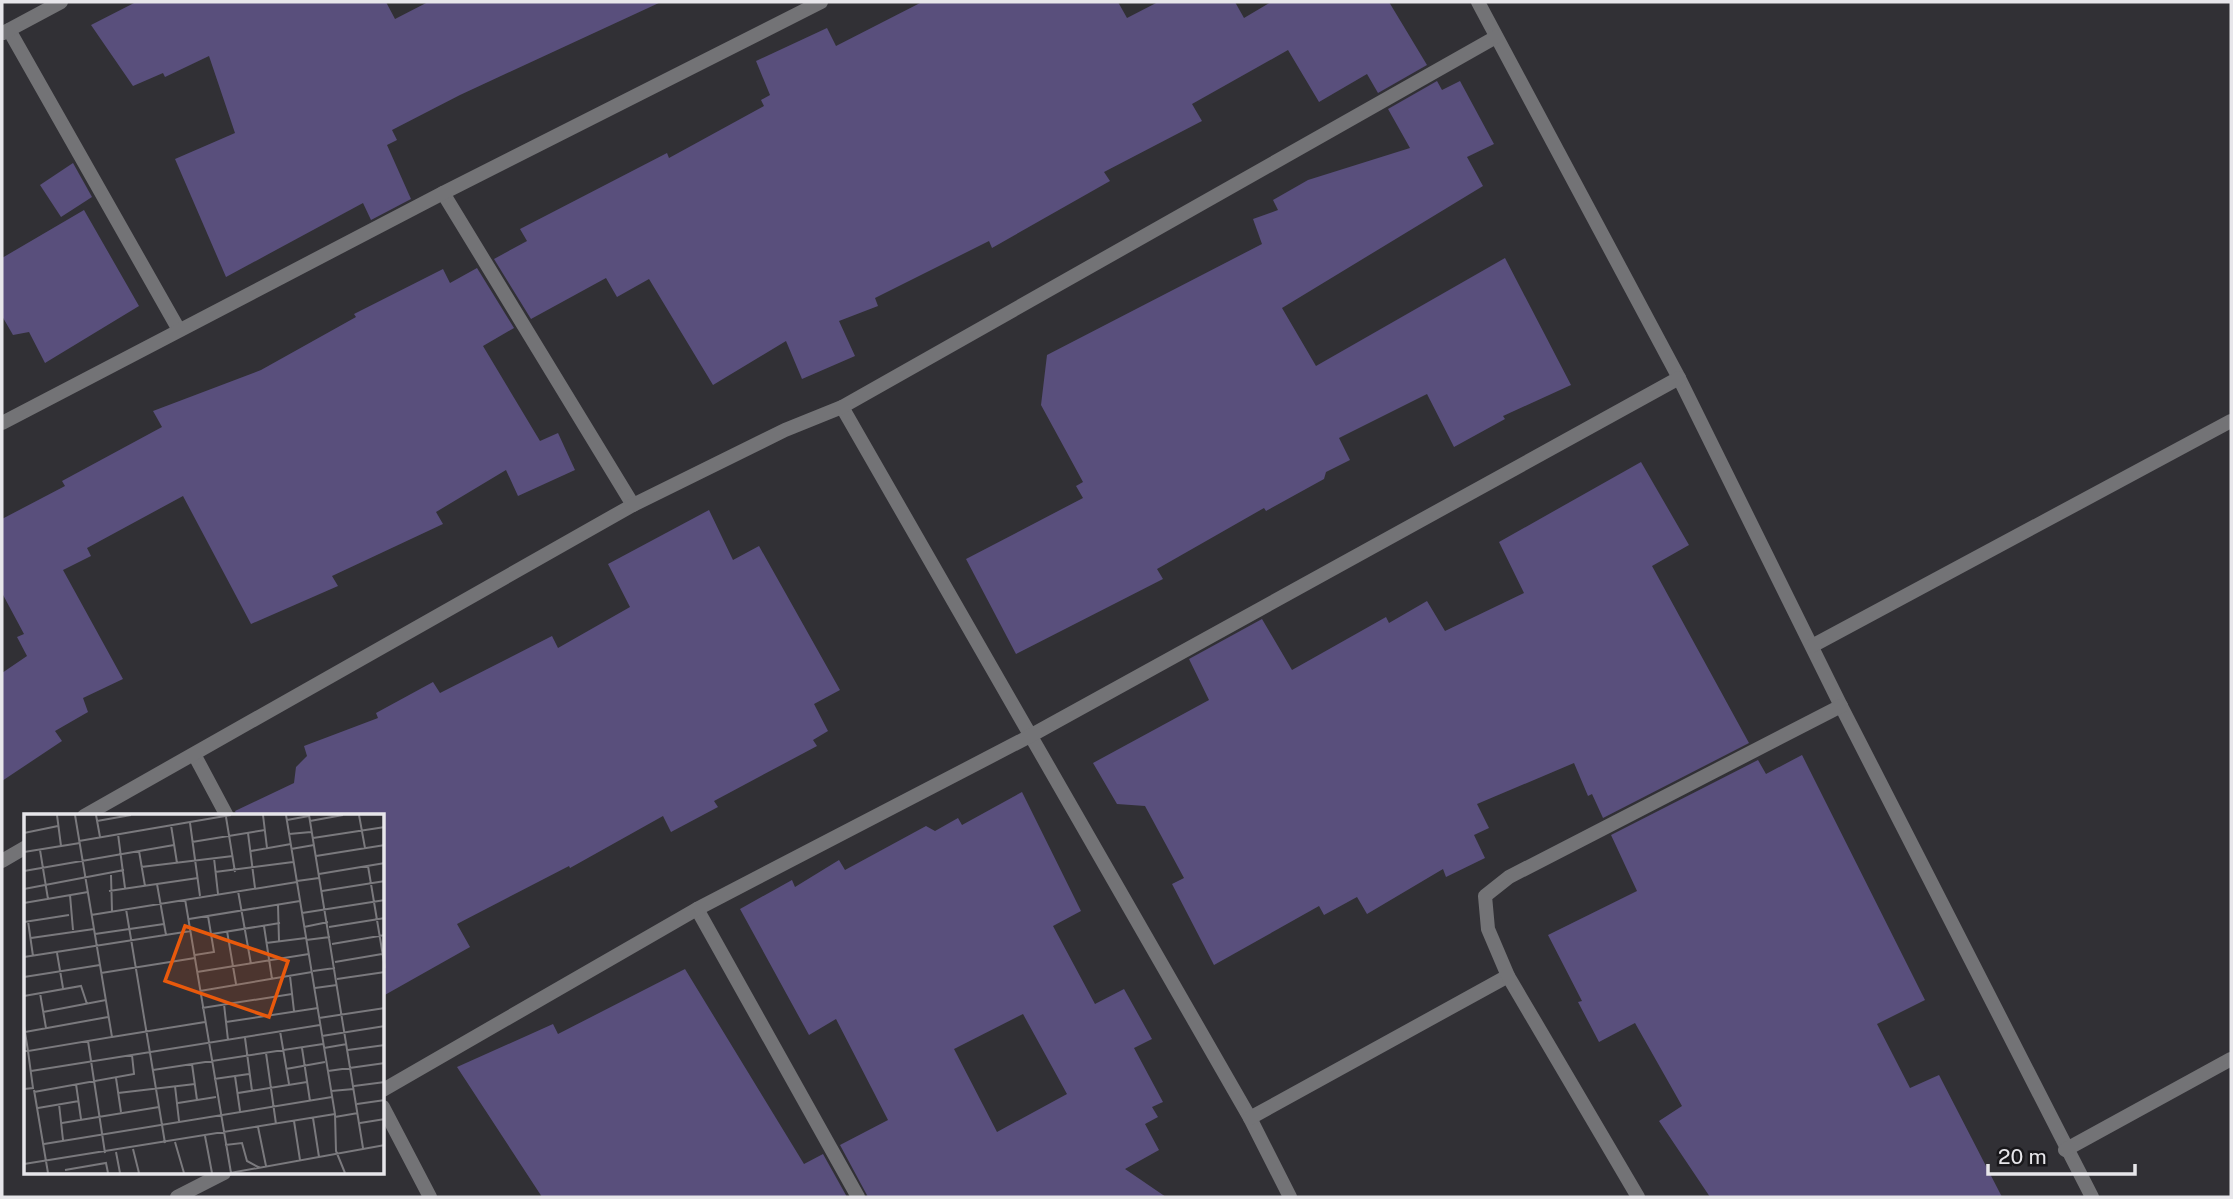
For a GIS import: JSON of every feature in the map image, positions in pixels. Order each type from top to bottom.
[{"type":"street","points":[[2,424],[443,193],[821,2]]},
{"type":"street","points":[[1478,2],[1679,378],[1841,706],[2065,1150],[2092,1197]]},
{"type":"street","points":[[54,3],[5,32],[179,330]]},
{"type":"street","points":[[88,814],[195,756],[633,505],[785,430],[842,407],[1496,37]]},
{"type":"street","points":[[443,193],[633,505]]},
{"type":"street","points":[[385,1089],[696,909],[1030,736],[1679,378]]},
{"type":"street","points":[[842,407],[1250,1118],[1290,1197]]},
{"type":"street","points":[[1812,646],[2231,421]]},
{"type":"street","points":[[1638,1197],[1508,976],[1488,929],[1485,896],[1509,877],[1841,706]]},
{"type":"street","points":[[195,756],[226,814]]},
{"type":"street","points":[[2,861],[24,848]]},
{"type":"street","points":[[696,909],[858,1197]]},
{"type":"street","points":[[1250,1118],[1508,976]]},
{"type":"street","points":[[2065,1150],[2231,1059]]},
{"type":"street","points":[[385,1111],[430,1197]]},
{"type":"street","points":[[177,1197],[222,1174]]},
{"type":"building","points":[[136,2],[386,2],[395,19],[428,2],[661,2],[460,95],[392,130],[397,140],[387,145],[411,199],[371,220],[363,203],[226,277],[175,159],[235,133],[209,56],[165,77],[163,73],[133,86],[91,25]]},
{"type":"building","points":[[922,2],[1118,2],[1127,18],[1158,2],[1235,2],[1244,18],[1271,2],[1389,2],[1427,65],[1378,93],[1367,74],[1319,102],[1288,50],[1192,104],[1202,121],[1104,172],[1110,181],[992,248],[989,241],[875,298],[878,306],[839,321],[855,356],[802,379],[786,341],[713,385],[649,279],[617,297],[606,278],[531,319],[494,259],[527,241],[520,229],[667,153],[669,158],[764,106],[761,100],[770,95],[756,61],[827,28],[836,46]]},
{"type":"building","points":[[1437,81],[1442,90],[1460,81],[1494,144],[1467,157],[1483,186],[1282,308],[1316,366],[1505,258],[1571,385],[1503,416],[1505,419],[1454,447],[1427,394],[1339,438],[1350,460],[1326,472],[1324,479],[1266,511],[1264,508],[1157,569],[1163,579],[1016,654],[966,559],[1083,498],[1076,486],[1083,482],[1041,405],[1047,355],[1262,244],[1253,219],[1278,210],[1273,200],[1308,180],[1410,148],[1388,109]]},
{"type":"building","points":[[73,163],[92,197],[61,217],[40,185]]},
{"type":"building","points":[[84,210],[139,306],[45,363],[29,332],[13,335],[2,316],[2,258]]},
{"type":"building","points":[[477,268],[514,328],[483,346],[540,441],[558,433],[575,470],[518,496],[506,470],[436,512],[443,524],[332,576],[338,586],[251,624],[183,496],[87,548],[91,556],[63,570],[123,679],[83,698],[88,712],[55,731],[62,741],[2,781],[2,673],[27,656],[17,637],[24,634],[2,593],[2,519],[65,486],[62,481],[162,427],[153,411],[261,370],[356,317],[354,314],[443,269],[450,283]]},
{"type":"building","points":[[1641,462],[1689,545],[1652,566],[1749,743],[1603,818],[1592,794],[1588,796],[1574,763],[1477,804],[1489,828],[1474,835],[1485,858],[1446,877],[1443,869],[1367,914],[1357,897],[1324,915],[1319,906],[1214,965],[1172,884],[1184,878],[1145,806],[1117,804],[1093,763],[1209,700],[1189,659],[1262,619],[1292,670],[1386,617],[1389,623],[1427,601],[1445,631],[1524,593],[1499,542]]},
{"type":"building","points":[[709,510],[733,560],[759,546],[840,690],[814,704],[828,731],[813,740],[817,746],[714,801],[718,807],[671,832],[663,816],[570,868],[569,866],[457,924],[470,947],[385,995],[385,814],[236,814],[235,811],[294,783],[296,767],[307,756],[304,746],[378,718],[376,713],[433,682],[440,693],[552,636],[558,648],[630,607],[608,564]]},
{"type":"building","points":[[1802,755],[1925,1000],[1877,1024],[1910,1088],[1939,1075],[2002,1197],[1710,1197],[1659,1121],[1682,1106],[1635,1023],[1599,1042],[1578,1002],[1582,1001],[1548,935],[1637,891],[1611,835],[1758,760],[1766,774]]},
{"type":"building","points":[[1022,792],[1081,911],[1053,926],[1095,1004],[1124,989],[1152,1039],[1134,1048],[1163,1102],[1152,1107],[1158,1117],[1145,1124],[1159,1150],[1125,1169],[1166,1197],[868,1197],[840,1145],[888,1120],[836,1019],[809,1035],[740,909],[792,880],[795,887],[839,860],[845,870],[926,826],[935,831],[958,818],[962,825]],"holes":[[[1023,1014],[1067,1094],[997,1132],[954,1049]]]},
{"type":"building","points":[[685,969],[804,1164],[823,1154],[847,1197],[542,1197],[457,1067],[553,1024],[558,1034]]}]
